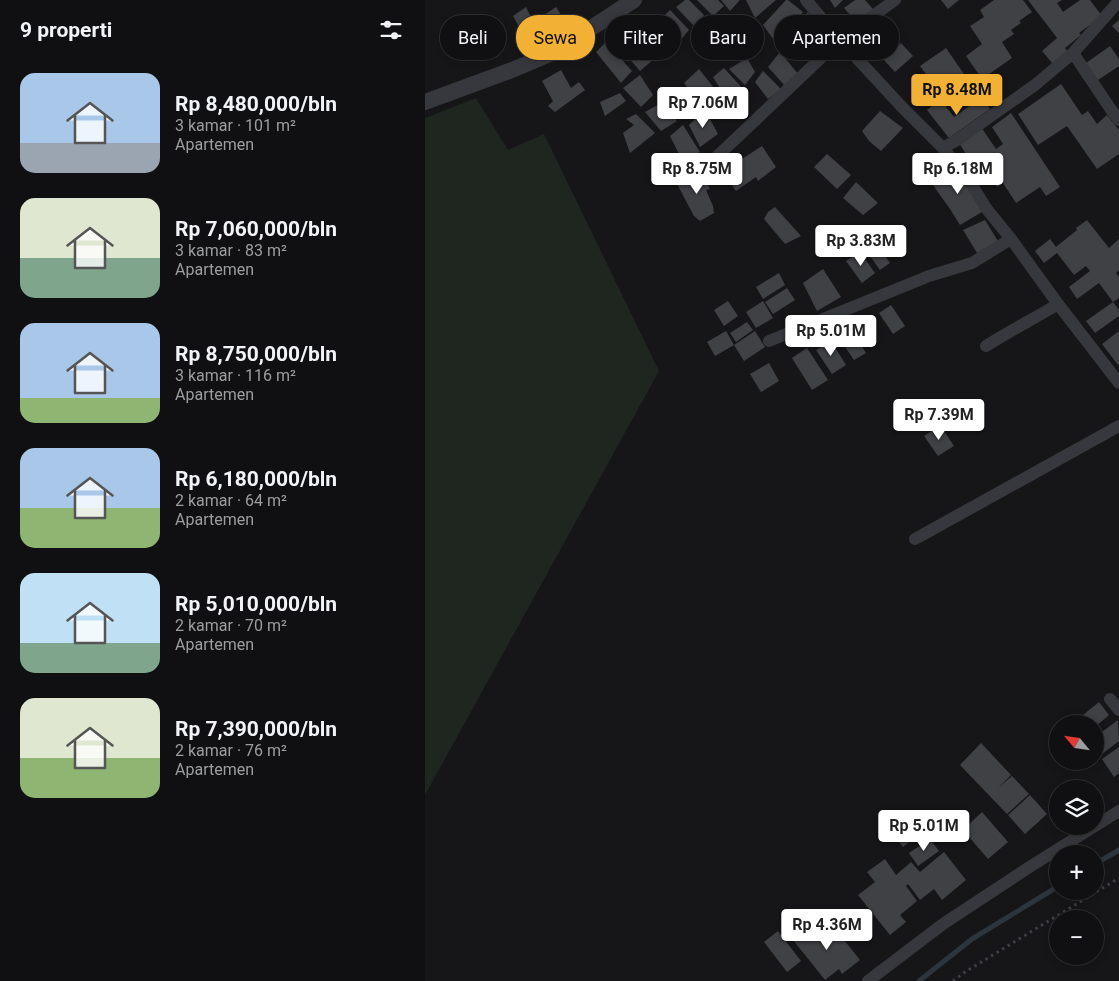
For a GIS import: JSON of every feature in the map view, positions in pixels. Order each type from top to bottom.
[{"type":"street","points":[[425,102],[550,54],[634,0]]},
{"type":"street","points":[[806,0],[819,15]]},
{"type":"street","points":[[874,15],[895,0]]},
{"type":"street","points":[[943,148],[1035,85],[1073,53],[1119,1]]},
{"type":"street","points":[[1073,53],[1119,120]]},
{"type":"street","points":[[709,164],[819,60]]},
{"type":"street","points":[[858,60],[943,148],[1058,304],[1118,378]]},
{"type":"street","points":[[769,340],[929,276],[971,262],[1011,239]]},
{"type":"street","points":[[986,346],[1058,304]]},
{"type":"street","points":[[915,539],[1119,426]]},
{"type":"street","points":[[1110,699],[1119,710]]},
{"type":"street","points":[[869,981],[943,924],[1119,811]]},
{"type":"path","points":[[953,981],[1119,878]]},
{"type":"shaded area","points":[[476,98],[508,150],[544,134],[659,371],[425,795],[425,118]]},
{"type":"building","points":[[685,0],[689,0],[704,15],[691,15],[691,23],[676,7]]},
{"type":"building","points":[[697,0],[718,0],[724,6],[712,15]]},
{"type":"building","points":[[721,0],[740,0],[730,11]]},
{"type":"building","points":[[746,0],[776,0],[758,15],[754,15]]},
{"type":"building","points":[[786,0],[803,12],[800,15],[774,15],[774,40],[764,24]]},
{"type":"building","points":[[830,0],[843,0],[835,8]]},
{"type":"building","points":[[855,0],[865,0],[873,9],[867,15],[850,15],[844,8]]},
{"type":"building","points":[[941,0],[959,0],[948,9]]},
{"type":"building","points":[[994,0],[1023,0],[1032,12],[1019,21],[1021,23],[1011,30],[1014,34],[1002,42],[1012,58],[982,79],[966,56],[982,44],[970,26],[984,17],[980,10]]},
{"type":"building","points":[[1028,0],[1062,0],[1057,3],[1063,12],[1080,0],[1090,0],[1102,16],[1079,33],[1081,35],[1065,48],[1068,52],[1053,64],[1042,51],[1057,38]]},
{"type":"building","points":[[526,7],[530,15],[516,15],[516,21],[513,16]]},
{"type":"building","points":[[556,7],[561,15],[544,15]]},
{"type":"building","points":[[670,10],[675,15],[665,15]]},
{"type":"building","points":[[1119,20],[1119,33],[1112,26]]},
{"type":"building","points":[[681,22],[689,30],[681,39]]},
{"type":"building","points":[[605,43],[605,60],[622,60],[632,71],[621,83],[596,52]]},
{"type":"building","points":[[901,43],[913,56],[895,72],[884,60],[899,60],[899,45]]},
{"type":"building","points":[[1110,46],[1119,59],[1119,66],[1098,80],[1086,63]]},
{"type":"building","points":[[946,48],[966,77],[936,99],[927,85],[932,82],[920,66]]},
{"type":"building","points":[[630,60],[653,60],[640,71]]},
{"type":"building","points":[[744,60],[748,60],[755,72],[745,85],[729,69]]},
{"type":"building","points":[[774,60],[787,60],[799,75],[786,87],[768,67]]},
{"type":"building","points":[[724,68],[743,89],[728,101],[713,77]]},
{"type":"building","points":[[699,69],[714,88],[699,102],[684,83]]},
{"type":"building","points":[[561,70],[571,88],[579,82],[585,90],[555,112],[548,106],[553,101],[542,81]]},
{"type":"building","points":[[763,71],[781,89],[768,99],[755,82]]},
{"type":"building","points":[[640,75],[653,95],[641,107],[623,88]]},
{"type":"building","points":[[1061,84],[1082,115],[1088,111],[1097,124],[1107,115],[1119,130],[1119,154],[1097,169],[1067,126],[1038,145],[1018,114]]},
{"type":"building","points":[[682,87],[699,105],[684,119],[669,98]]},
{"type":"building","points":[[620,93],[626,101],[605,116],[600,102]]},
{"type":"building","points":[[982,97],[990,109],[949,138],[927,110],[940,99],[954,117]]},
{"type":"building","points":[[661,103],[677,121],[661,131],[645,112]]},
{"type":"building","points":[[705,110],[718,134],[700,147],[689,125]]},
{"type":"building","points":[[880,111],[903,128],[881,151],[869,141],[862,131]]},
{"type":"building","points":[[1011,113],[1060,187],[1046,196],[1040,187],[1016,203],[1003,183],[997,187],[980,160],[973,165],[959,143],[981,127],[996,149],[1003,144],[992,127]]},
{"type":"building","points":[[636,114],[655,133],[630,153],[623,133],[634,125],[626,119]]},
{"type":"building","points":[[683,125],[700,152],[683,162],[670,136]]},
{"type":"building","points":[[762,146],[776,167],[758,181],[756,177],[736,191],[721,170],[738,154],[742,159]]},
{"type":"building","points":[[827,154],[851,175],[837,189],[814,167]]},
{"type":"building","points":[[956,164],[987,209],[960,225],[930,181]]},
{"type":"building","points":[[700,169],[710,189],[706,190],[714,213],[700,221],[694,216],[677,184],[687,174]]},
{"type":"building","points":[[856,182],[878,203],[863,215],[843,198]]},
{"type":"building","points":[[775,207],[801,236],[785,244],[764,219],[768,212]]},
{"type":"building","points":[[985,220],[998,241],[977,253],[963,230]]},
{"type":"building","points":[[1087,220],[1109,248],[1119,239],[1119,270],[1116,273],[1119,277],[1119,298],[1113,302],[1099,283],[1077,299],[1069,287],[1090,271],[1086,266],[1074,275],[1057,253],[1044,263],[1035,251],[1050,239],[1056,247]]},
{"type":"building","points":[[873,238],[890,263],[880,270],[862,245]]},
{"type":"building","points":[[860,252],[875,273],[862,283],[846,261]]},
{"type":"building","points":[[823,269],[841,297],[817,311],[803,283]]},
{"type":"building","points":[[779,273],[785,285],[763,299],[756,287]]},
{"type":"building","points":[[787,288],[795,300],[773,314],[765,302]]},
{"type":"building","points":[[728,301],[738,316],[724,326],[714,310]]},
{"type":"building","points":[[763,301],[773,318],[756,328],[746,312]]},
{"type":"building","points":[[1113,302],[1119,310],[1119,316],[1095,333],[1086,321]]},
{"type":"building","points":[[891,305],[905,326],[893,334],[879,313]]},
{"type":"building","points":[[747,322],[753,330],[736,342],[730,333]]},
{"type":"building","points":[[849,326],[866,353],[854,360],[837,335]]},
{"type":"building","points":[[726,331],[734,345],[715,356],[707,342]]},
{"type":"building","points":[[755,331],[765,347],[744,361],[734,345]]},
{"type":"building","points":[[1119,331],[1119,364],[1118,365],[1102,344]]},
{"type":"building","points":[[831,341],[846,365],[832,374],[816,350]]},
{"type":"building","points":[[807,348],[828,380],[812,390],[792,358]]},
{"type":"building","points":[[769,363],[779,381],[761,392],[750,374]]},
{"type":"building","points":[[940,425],[954,446],[938,456],[924,436]]},
{"type":"building","points":[[1099,702],[1109,715],[1104,719],[1104,715],[1083,715]]},
{"type":"building","points":[[1118,720],[1119,741],[1104,752],[1104,730]]},
{"type":"building","points":[[981,743],[1011,775],[998,788],[1012,776],[1029,794],[1007,814],[960,765]]},
{"type":"building","points":[[1119,747],[1119,773],[1114,777],[1104,762],[1104,758]]},
{"type":"building","points":[[1030,795],[1047,814],[1025,834],[1008,815]]},
{"type":"building","points":[[982,812],[1008,842],[988,859],[963,830]]},
{"type":"building","points":[[913,820],[922,832],[903,847],[894,836]]},
{"type":"building","points":[[930,839],[939,851],[918,866],[909,853]]},
{"type":"building","points":[[944,852],[966,880],[942,900],[934,889],[920,900],[908,884],[906,886],[917,901],[900,915],[906,922],[890,935],[858,895],[875,882],[867,872],[885,859],[896,875],[911,862],[920,872]]},
{"type":"building","points":[[829,921],[860,960],[842,974],[839,969],[825,980],[793,940],[807,929],[812,934]]},
{"type":"building","points":[[778,931],[801,961],[787,972],[764,942]]},
{"type":"waterway","points":[[1104,859],[1119,850]]},
{"type":"waterway","points":[[919,981],[972,939],[1049,892]]}]
